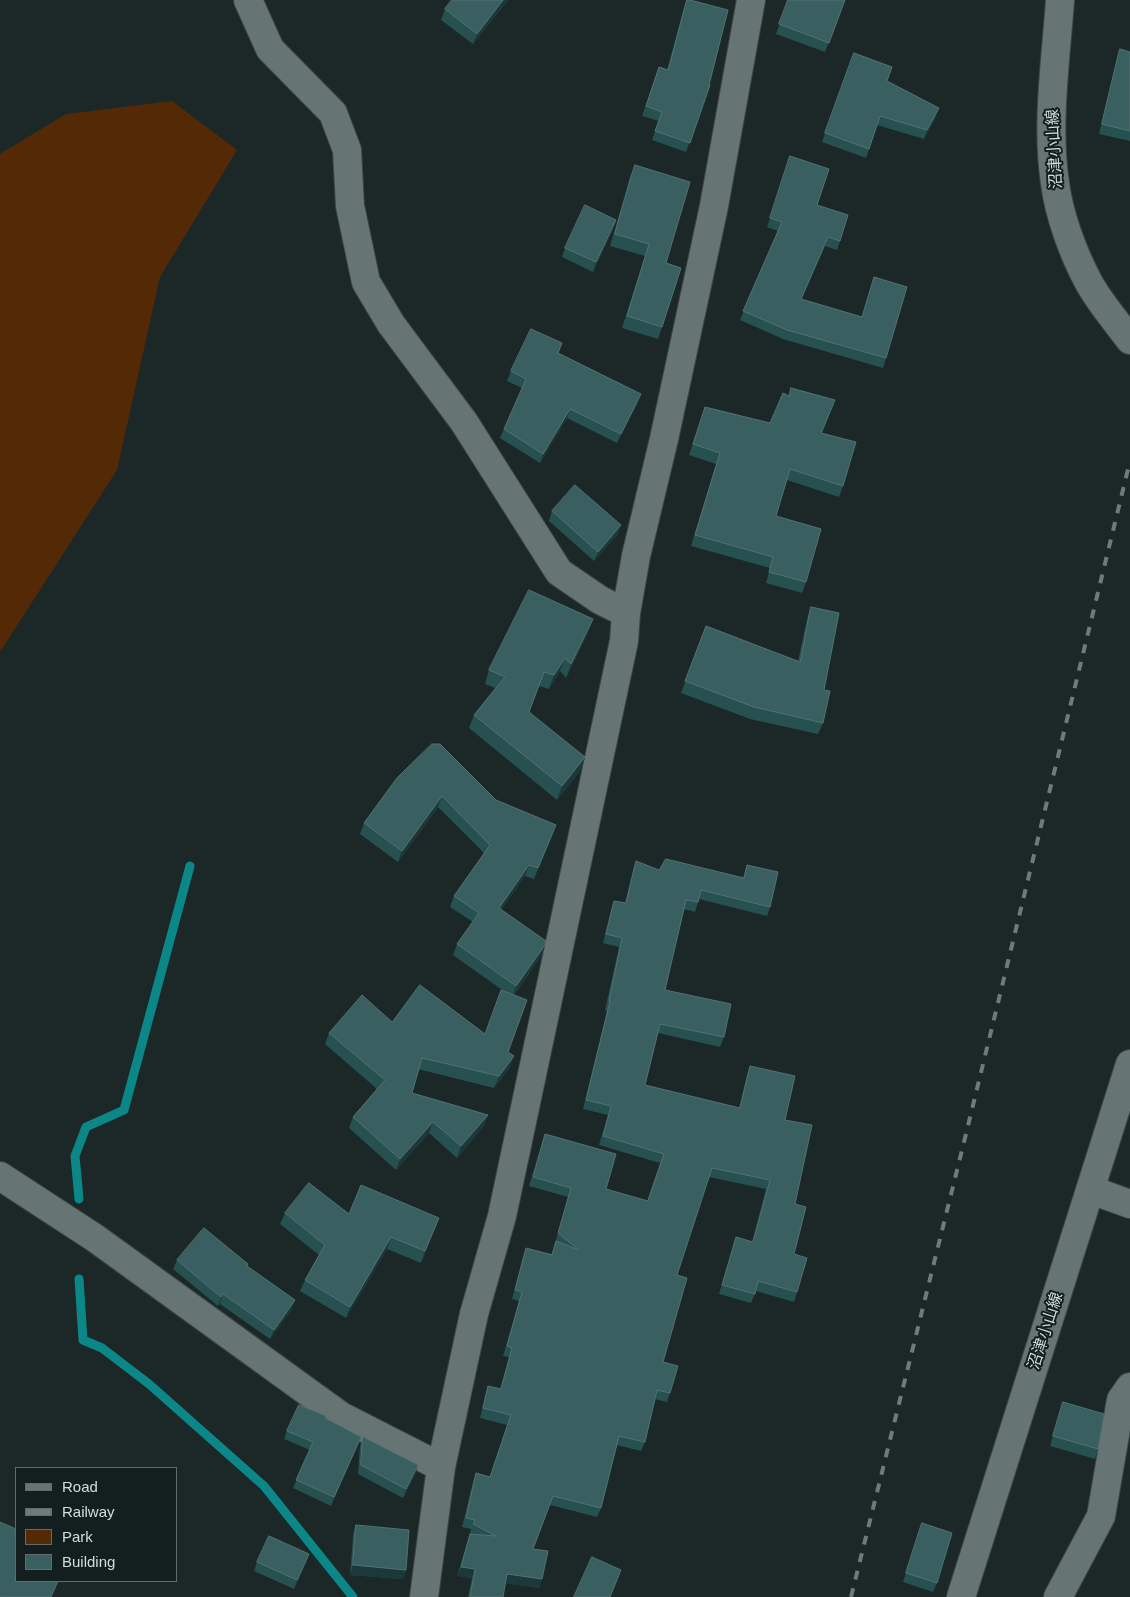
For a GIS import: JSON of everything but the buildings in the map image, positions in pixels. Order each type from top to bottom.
[{"type":"street","points":[[248,0],[270,49],[333,113],[347,150],[350,206],[366,282],[391,324],[464,422],[559,572],[600,600],[626,613]]},
{"type":"street","points":[[424,1597],[442,1467],[474,1314],[502,1216],[624,641],[626,613],[636,556],[664,439],[714,206],[751,0]]},
{"type":"street","name":"沼津小山線","points":[[1060,0],[1053,102],[1052,148],[1055,184],[1066,230],[1088,281],[1130,340]]},
{"type":"street","name":"沼津小山線","points":[[961,1597],[1130,1064]]},
{"type":"street","points":[[0,1176],[95,1238],[340,1416],[442,1467]]},
{"type":"street","points":[[1091,1190],[1130,1204]]},
{"type":"street","points":[[1058,1597],[1102,1516],[1121,1400],[1130,1386]]},
{"type":"green space","points":[[172,101],[237,150],[160,277],[117,470],[0,652],[0,154],[66,114]]},
{"type":"waterway","points":[[79,1199],[75,1156],[86,1127],[124,1110],[190,866]]},
{"type":"waterway","points":[[79,1279],[83,1340],[102,1348],[149,1384],[264,1486],[353,1597]]},
{"type":"railway","points":[[851,1597],[1130,461]]}]
